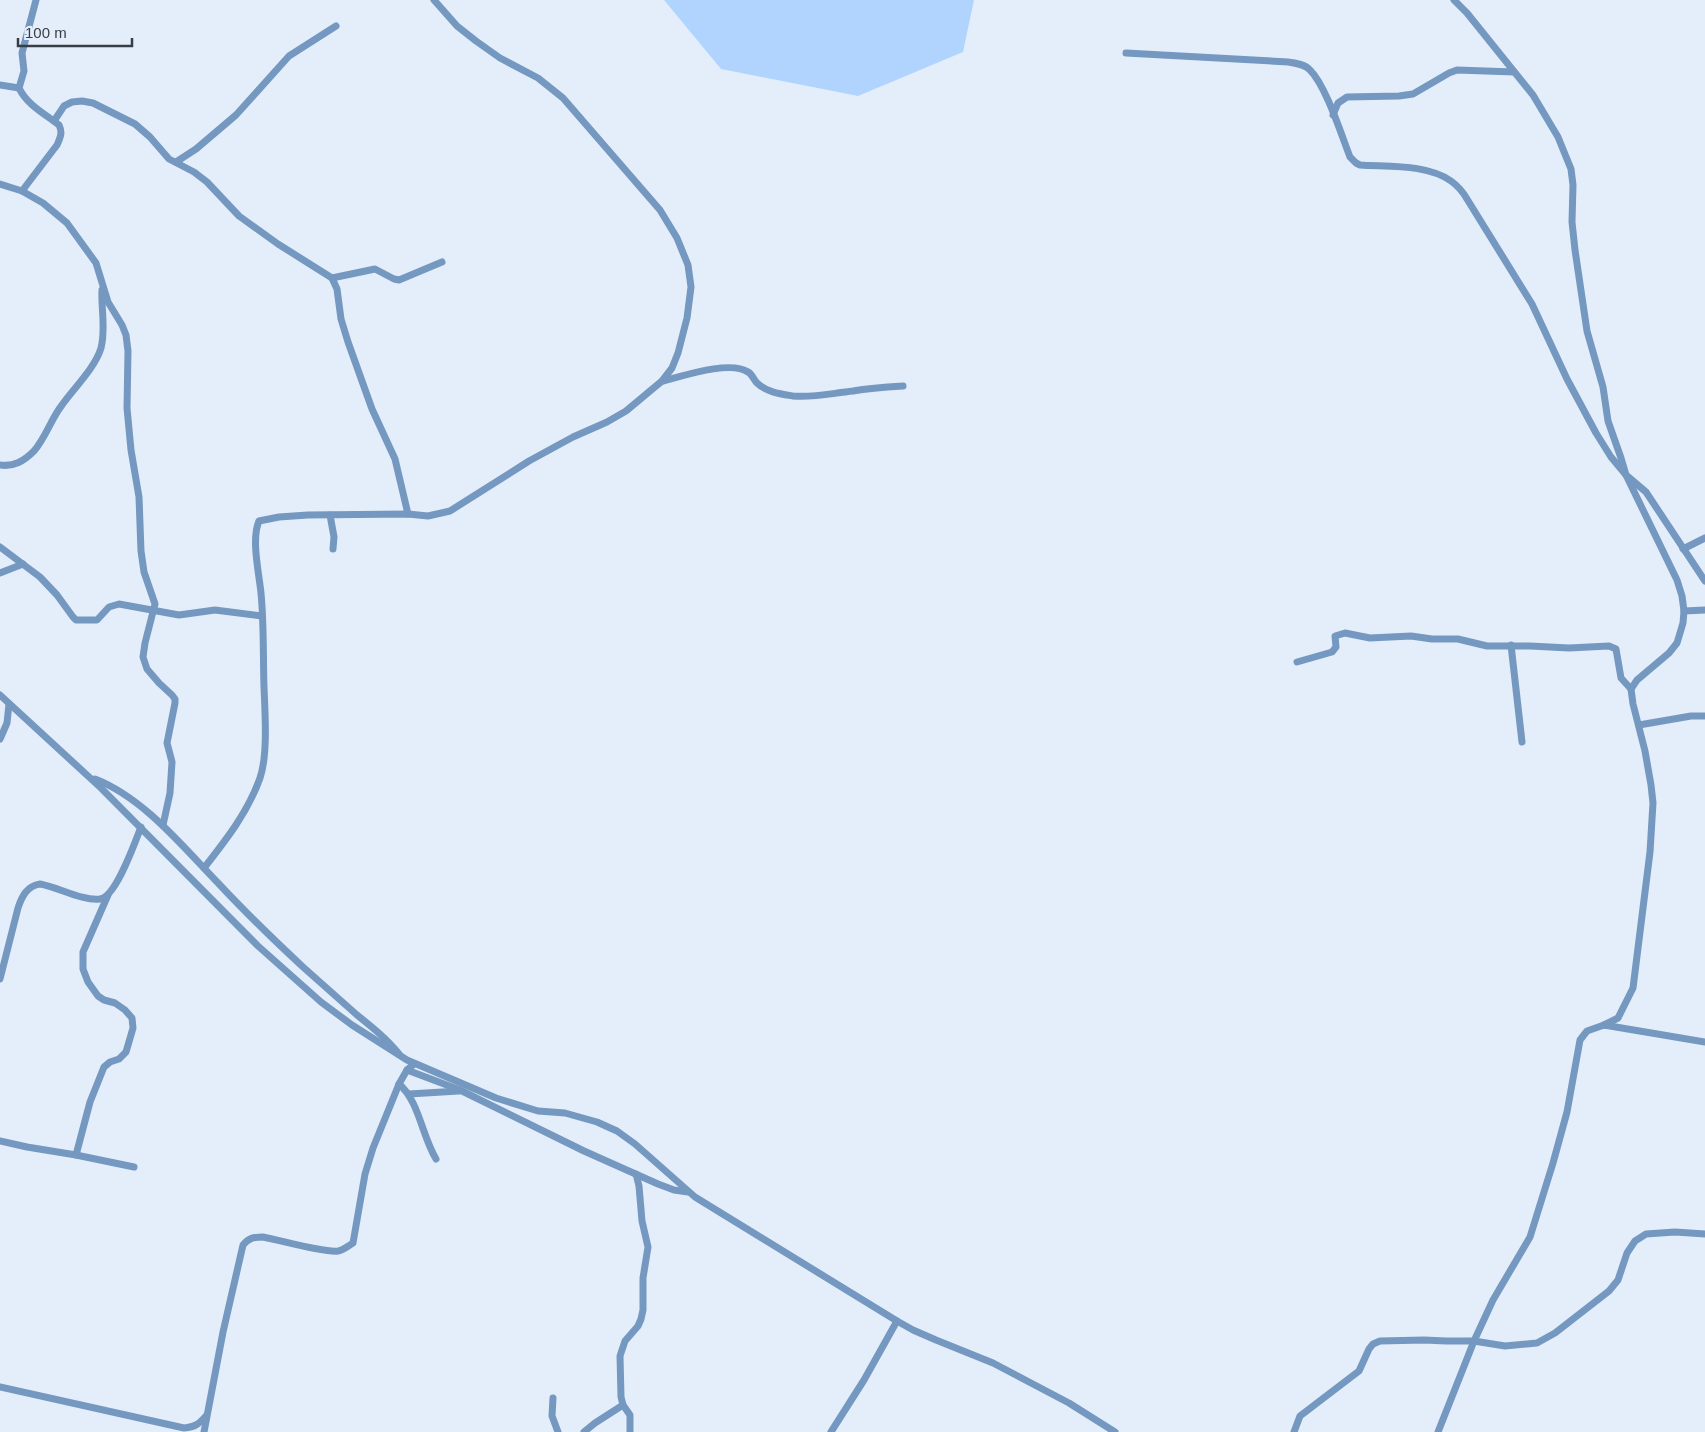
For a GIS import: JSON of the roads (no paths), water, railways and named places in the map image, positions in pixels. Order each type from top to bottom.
[{"type":"street","points":[[22,191],[42,166],[61,137],[59,125],[35,108],[22,95],[19,88],[24,71],[22,53],[36,0]]},
{"type":"street","points":[[204,868],[240,821],[263,768],[265,726],[262,616],[256,531],[259,521],[280,517],[330,515],[408,514],[428,516],[453,510],[529,461],[626,411],[662,381],[672,368],[678,353],[687,318],[691,287],[688,265],[678,238],[660,210],[563,98],[538,78],[500,58],[476,41],[457,26],[434,0]]},
{"type":"street","points":[[1454,0],[1467,13],[1533,95],[1558,137],[1570,169],[1573,185],[1572,222],[1574,250],[1587,332],[1603,386],[1608,421],[1626,475],[1677,580],[1682,596],[1683,623],[1677,642],[1669,653],[1638,680],[1631,689]]},
{"type":"street","points":[[176,162],[196,149],[236,115],[290,56],[336,26]]},
{"type":"street","points":[[1126,53],[1298,64],[1310,70],[1322,89],[1350,157],[1356,163],[1360,165],[1418,170],[1440,176],[1452,182],[1467,199],[1532,304],[1567,379],[1611,457],[1626,475],[1646,492],[1705,582]]},
{"type":"street","points":[[1333,115],[1338,104],[1347,97],[1413,94],[1457,70],[1514,72]]},
{"type":"street","points":[[0,85],[19,88]]},
{"type":"street","points":[[54,121],[64,106],[72,102],[82,101],[93,103],[135,124],[150,137],[164,154],[207,182],[239,216],[278,244],[332,278],[337,289],[341,319],[348,342],[372,409],[395,459],[408,514]]},
{"type":"street","points":[[0,184],[22,191],[43,202],[67,223],[96,263],[108,302],[126,335],[128,351],[127,408],[131,450],[139,497],[141,551],[144,572],[155,604],[143,657],[144,664],[175,699],[167,744],[172,762],[170,793],[162,825]]},
{"type":"street","points":[[332,278],[375,269],[399,280],[442,262]]},
{"type":"street","points":[[0,465],[17,463],[34,451],[49,429],[62,404],[99,354],[103,340],[102,282]]},
{"type":"street","points":[[662,381],[702,371],[740,368],[749,372],[758,384],[768,390],[792,396],[820,396],[903,386]]},
{"type":"street","points":[[330,515],[334,537],[333,549]]},
{"type":"street","points":[[1683,549],[1705,538]]},
{"type":"street","points":[[0,546],[40,577],[57,595],[69,614],[76,620],[98,620],[109,607],[119,604],[179,616],[215,610],[262,616]]},
{"type":"street","points":[[0,573],[23,564]]},
{"type":"street","points":[[1684,611],[1705,610]]},
{"type":"street","points":[[1297,662],[1332,652],[1336,647],[1336,636],[1340,634],[1370,638],[1411,636],[1432,639],[1458,639],[1483,645],[1569,648],[1613,647],[1616,649],[1621,678],[1631,689],[1645,751],[1652,803],[1650,852],[1633,988],[1618,1018],[1587,1031],[1580,1040],[1554,1163],[1530,1237],[1503,1282],[1474,1341],[1438,1432]]},
{"type":"street","points":[[1512,646],[1522,742]]},
{"type":"street","points":[[0,695],[90,776],[258,946],[320,1002],[352,1026],[402,1058],[468,1087],[538,1111],[565,1113],[597,1122],[618,1131],[690,1193],[897,1321],[913,1330],[993,1363],[1069,1403],[1115,1432]]},
{"type":"street","points":[[0,739],[7,723],[9,704]]},
{"type":"street","points":[[1639,726],[1691,716],[1705,716]]},
{"type":"street","points":[[90,776],[112,787],[162,825],[270,935],[332,994],[386,1039],[402,1058]]},
{"type":"street","points":[[76,1155],[90,1102],[104,1067],[110,1062],[119,1059],[126,1052],[133,1028],[132,1018],[125,1010],[115,1003],[98,996],[88,982],[83,969],[83,952],[108,895],[119,879],[140,826]]},
{"type":"street","points":[[0,979],[22,898],[33,885],[47,885],[90,898],[100,899],[108,895]]},
{"type":"street","points":[[1604,1025],[1705,1042]]},
{"type":"street","points":[[204,1432],[223,1332],[243,1244],[254,1236],[323,1250],[338,1251],[347,1248],[353,1243],[365,1174],[373,1148],[399,1084],[407,1070],[414,1064]]},
{"type":"street","points":[[407,1070],[460,1090],[584,1151],[668,1188],[690,1193]]},
{"type":"street","points":[[399,1084],[409,1094],[426,1140],[436,1159]]},
{"type":"street","points":[[409,1094],[460,1090],[468,1087]]},
{"type":"street","points":[[0,1141],[134,1167]]},
{"type":"street","points":[[630,1432],[630,1415],[623,1405],[620,1356],[625,1341],[638,1326],[641,1319],[643,1278],[648,1247],[642,1221],[636,1174]]},
{"type":"street","points":[[1294,1432],[1300,1416],[1359,1371],[1369,1349],[1380,1341],[1474,1341],[1505,1346],[1537,1343],[1555,1333],[1609,1291],[1618,1280],[1627,1253],[1636,1241],[1646,1234],[1675,1232],[1705,1234]]},
{"type":"street","points":[[831,1432],[859,1388],[897,1321]]},
{"type":"street","points":[[0,1387],[184,1428],[194,1427],[206,1415]]},
{"type":"street","points":[[553,1398],[552,1416],[558,1432]]},
{"type":"street","points":[[584,1432],[623,1405]]}]
